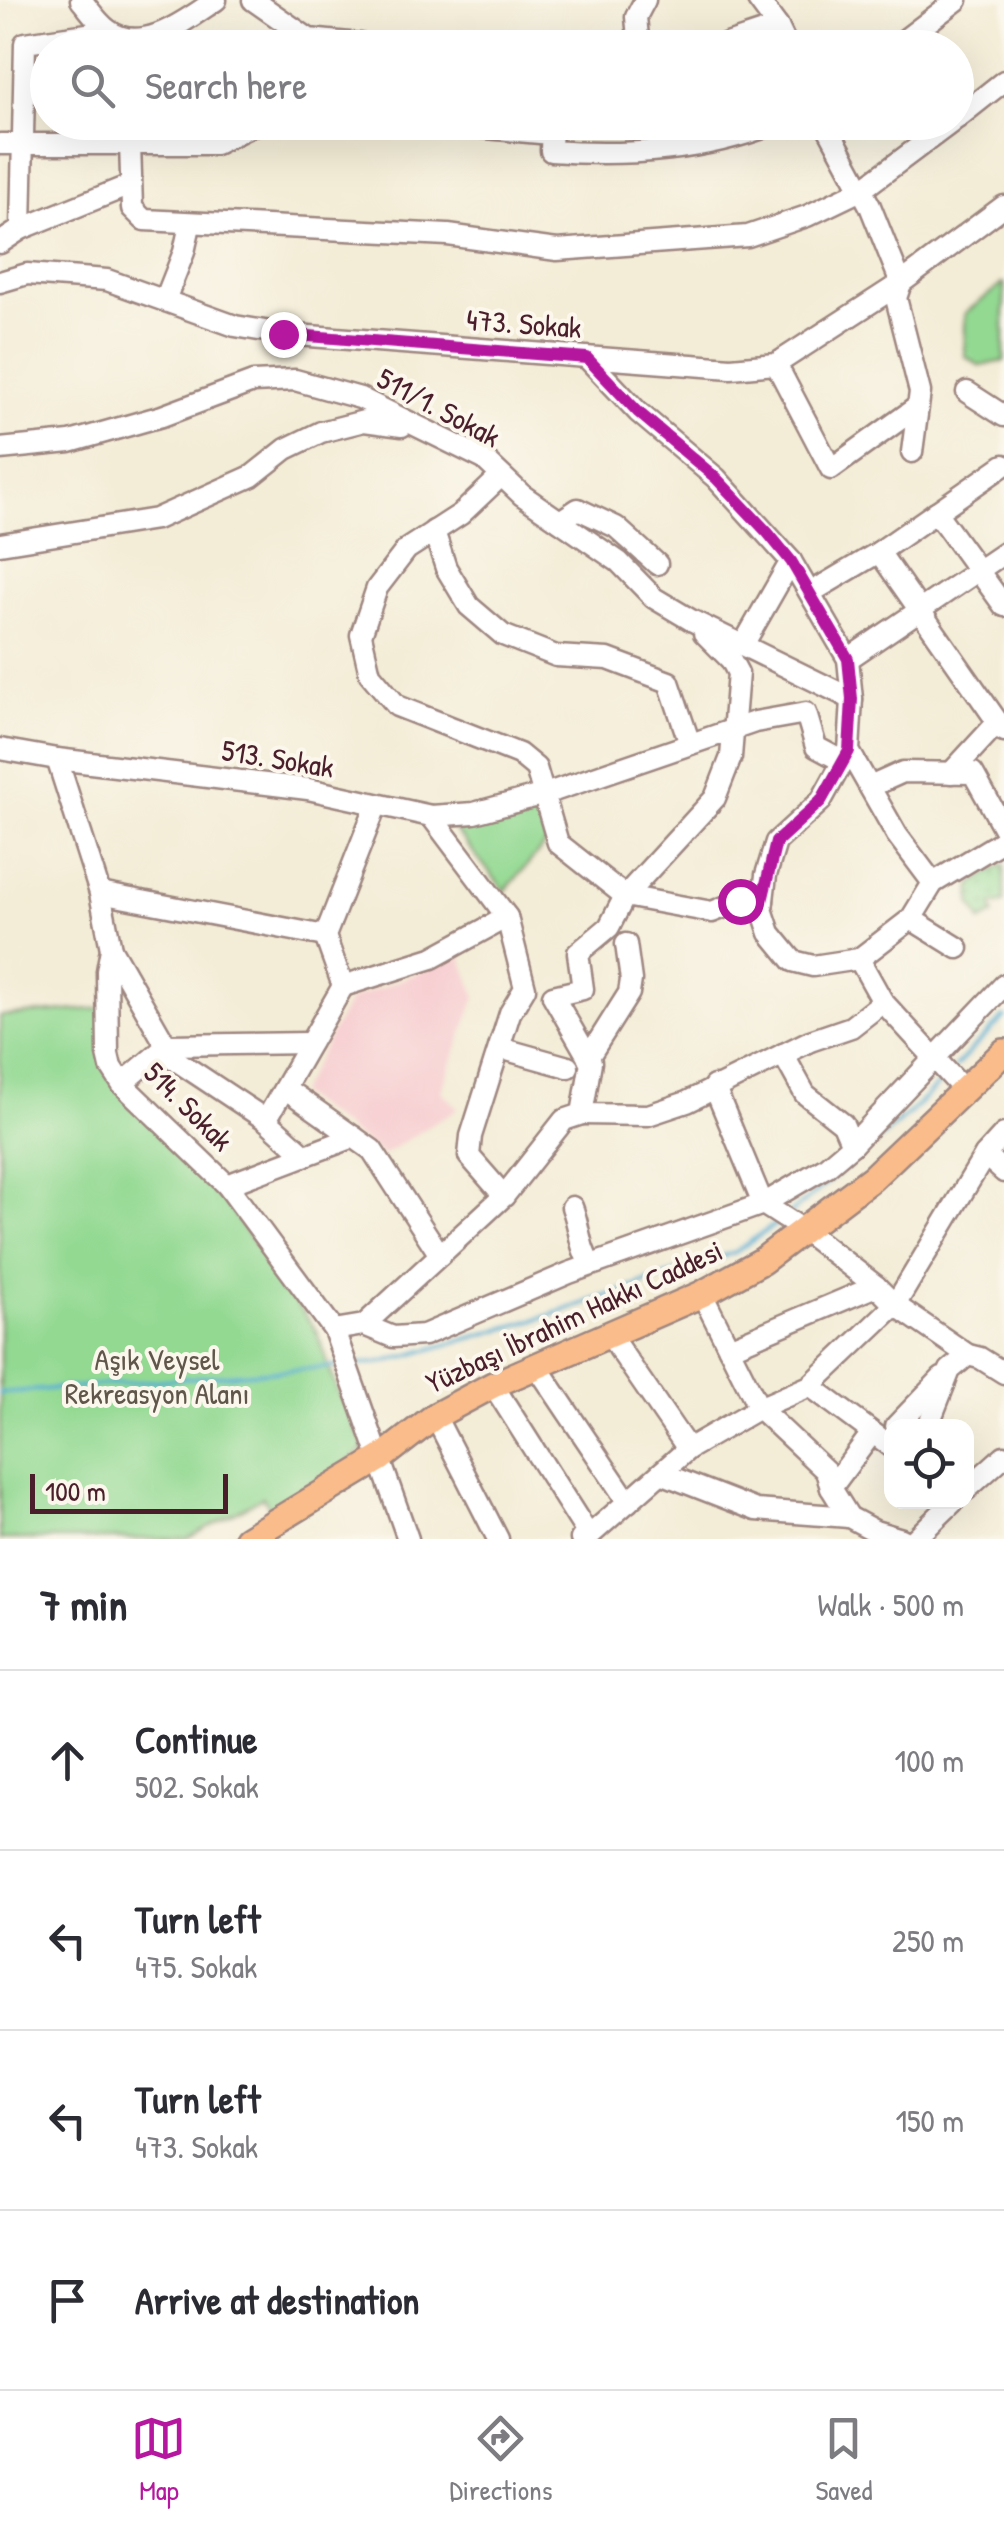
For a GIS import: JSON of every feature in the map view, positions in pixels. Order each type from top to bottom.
[{"type":"main road","name":"Yüzbaşı İbrahim Hakkı Caddesi","points":[[247,1539],[381,1458],[436,1416],[493,1385],[702,1294],[762,1261],[872,1178],[947,1072],[1004,1052]]},
{"type":"street","points":[[81,0],[107,30]]},
{"type":"street","points":[[176,30],[216,0]]},
{"type":"street","points":[[253,0],[295,30]]},
{"type":"street","points":[[638,30],[636,17],[645,0]]},
{"type":"street","points":[[758,0],[779,30]]},
{"type":"street","points":[[918,30],[957,0]]},
{"type":"street","points":[[769,30],[778,27]]},
{"type":"street","points":[[20,229],[24,43],[30,42]]},
{"type":"street","points":[[974,105],[1004,81]]},
{"type":"street","points":[[213,140],[215,144]]},
{"type":"street","points":[[0,144],[215,144],[223,140]]},
{"type":"street","points":[[561,140],[597,155],[722,140]]},
{"type":"street","points":[[834,140],[901,282],[896,298],[920,392],[912,452]]},
{"type":"street","points":[[130,143],[132,208],[144,220],[448,235],[557,250],[748,236],[807,216],[860,190],[928,140]]},
{"type":"street","points":[[0,243],[20,229],[130,185]]},
{"type":"street","name":"473. Sokak","points":[[0,282],[27,274],[106,280],[235,326],[283,334],[731,368],[776,364],[901,282],[1004,206]]},
{"type":"street","points":[[165,300],[184,252],[190,224]]},
{"type":"street","points":[[587,358],[638,412],[716,478],[791,561],[848,659],[852,699],[846,756],[821,801],[776,842],[762,901],[770,933],[793,961],[813,966],[859,959],[911,918],[933,884],[1004,840]]},
{"type":"street","points":[[776,364],[830,469],[917,407]]},
{"type":"street","name":"511/1. Sokak","points":[[0,449],[70,442],[162,416],[254,382],[295,380],[360,398],[484,460],[560,521],[620,562],[654,598],[852,699]]},
{"type":"street","points":[[968,392],[1004,416]]},
{"type":"street","points":[[0,544],[156,519],[252,476],[286,449],[321,432],[364,420],[419,428]]},
{"type":"street","points":[[810,594],[1004,466]]},
{"type":"street","points":[[501,476],[461,514],[408,549],[377,588],[361,634],[370,674],[397,706],[519,754],[536,768],[558,842],[625,896],[712,912],[740,901],[762,901]]},
{"type":"street","points":[[560,521],[578,508],[616,527],[657,564]]},
{"type":"street","points":[[936,512],[1004,606]]},
{"type":"street","points":[[434,532],[446,568],[469,606],[503,635],[556,656],[608,659],[669,682],[690,744]]},
{"type":"street","points":[[878,552],[996,720]]},
{"type":"street","points":[[848,659],[1004,553]]},
{"type":"street","points":[[743,644],[791,561]]},
{"type":"street","points":[[525,988],[553,996],[583,989],[578,952],[610,926],[625,896],[714,798],[731,756],[738,673],[731,660],[691,620]]},
{"type":"street","points":[[951,773],[996,720],[1004,692]]},
{"type":"street","name":"513. Sokak","points":[[0,748],[57,759],[308,789],[431,816],[474,813],[544,794],[755,722],[806,713],[816,747],[846,756]]},
{"type":"street","points":[[846,756],[872,786],[897,835],[933,884]]},
{"type":"street","name":"514. Sokak","points":[[57,759],[100,892],[112,949],[107,971],[111,1067],[122,1084],[227,1185],[334,1330],[406,1538]]},
{"type":"street","points":[[872,786],[904,772],[974,773],[1004,829]]},
{"type":"street","points":[[343,986],[324,936],[376,806]]},
{"type":"street","points":[[431,816],[507,917],[525,988],[510,1013],[471,1136],[470,1156],[504,1196]]},
{"type":"street","points":[[100,892],[324,936]]},
{"type":"street","points":[[266,1120],[343,986],[432,958],[507,917]]},
{"type":"street","points":[[911,918],[958,948]]},
{"type":"street","points":[[588,1058],[629,993],[626,944]]},
{"type":"street","points":[[112,949],[174,1059],[266,1120],[305,1156]]},
{"type":"street","points":[[859,959],[883,1002],[947,1072]]},
{"type":"street","points":[[364,1324],[394,1338],[424,1335],[590,1266],[763,1204],[826,1168],[947,1072],[1004,985]]},
{"type":"street","points":[[553,996],[588,1058],[591,1074],[582,1114]]},
{"type":"street","points":[[334,1330],[364,1324],[504,1196],[564,1120],[582,1114],[648,1115],[687,1102],[810,1040],[851,1028],[883,1002]]},
{"type":"street","points":[[122,1084],[168,1045],[310,1043]]},
{"type":"street","points":[[500,1048],[568,1068]]},
{"type":"street","points":[[783,1054],[806,1094],[844,1124],[852,1145]]},
{"type":"street","points":[[714,1086],[763,1204],[876,1286],[895,1306],[968,1356],[980,1358],[1004,1373]]},
{"type":"street","points":[[286,1089],[372,1150],[440,1254]]},
{"type":"street","points":[[493,1385],[585,1538],[688,1450],[760,1408],[810,1386],[895,1306],[985,1156],[1004,1134]]},
{"type":"street","points":[[227,1185],[354,1137]]},
{"type":"street","points":[[985,1156],[1004,1172]]},
{"type":"street","points":[[572,1207],[590,1266]]},
{"type":"street","points":[[729,1348],[876,1286]]},
{"type":"street","points":[[702,1294],[760,1408],[826,1471],[831,1488],[849,1517]]},
{"type":"street","points":[[609,1334],[688,1450]]},
{"type":"street","points":[[903,1419],[968,1356]]},
{"type":"street","points":[[536,1365],[628,1502]]},
{"type":"street","points":[[931,1419],[950,1370]]},
{"type":"street","points":[[810,1386],[884,1434]]},
{"type":"street","points":[[436,1416],[498,1539]]},
{"type":"street","points":[[831,1488],[884,1439]]},
{"type":"street","points":[[974,1483],[1004,1456]]},
{"type":"street","points":[[661,1473],[756,1510],[849,1517],[902,1539]]},
{"type":"street","points":[[915,1539],[942,1509]]},
{"type":"shaded area","points":[[461,956],[476,997],[441,1091],[458,1108],[383,1155],[298,1094],[350,1000]]},
{"type":"green space","points":[[1004,283],[1004,361],[980,366],[965,356],[965,313]]},
{"type":"green space","points":[[534,803],[547,842],[505,891],[451,825]]},
{"type":"green space","points":[[1004,864],[1004,903],[992,905],[994,914],[981,921],[971,903],[972,884]]},
{"type":"green space","name":"Aşık Veysel Rekreasyon Alanı","points":[[106,1008],[102,1055],[210,1175],[317,1332],[334,1382],[365,1448],[317,1486],[273,1513],[263,1497],[187,1539],[0,1539],[0,1016]]},
{"type":"waterway","points":[[955,1067],[1004,1017]]},
{"type":"waterway","points":[[791,1213],[910,1113],[945,1078]]},
{"type":"waterway","points":[[355,1365],[385,1362],[548,1316],[735,1252],[779,1222]]},
{"type":"waterway","points":[[0,1393],[341,1366]]},
{"type":"route","points":[[283,334],[587,358],[638,412],[716,478],[791,561],[848,659],[852,699],[849,751],[821,801],[776,842],[762,901],[740,901]]}]
